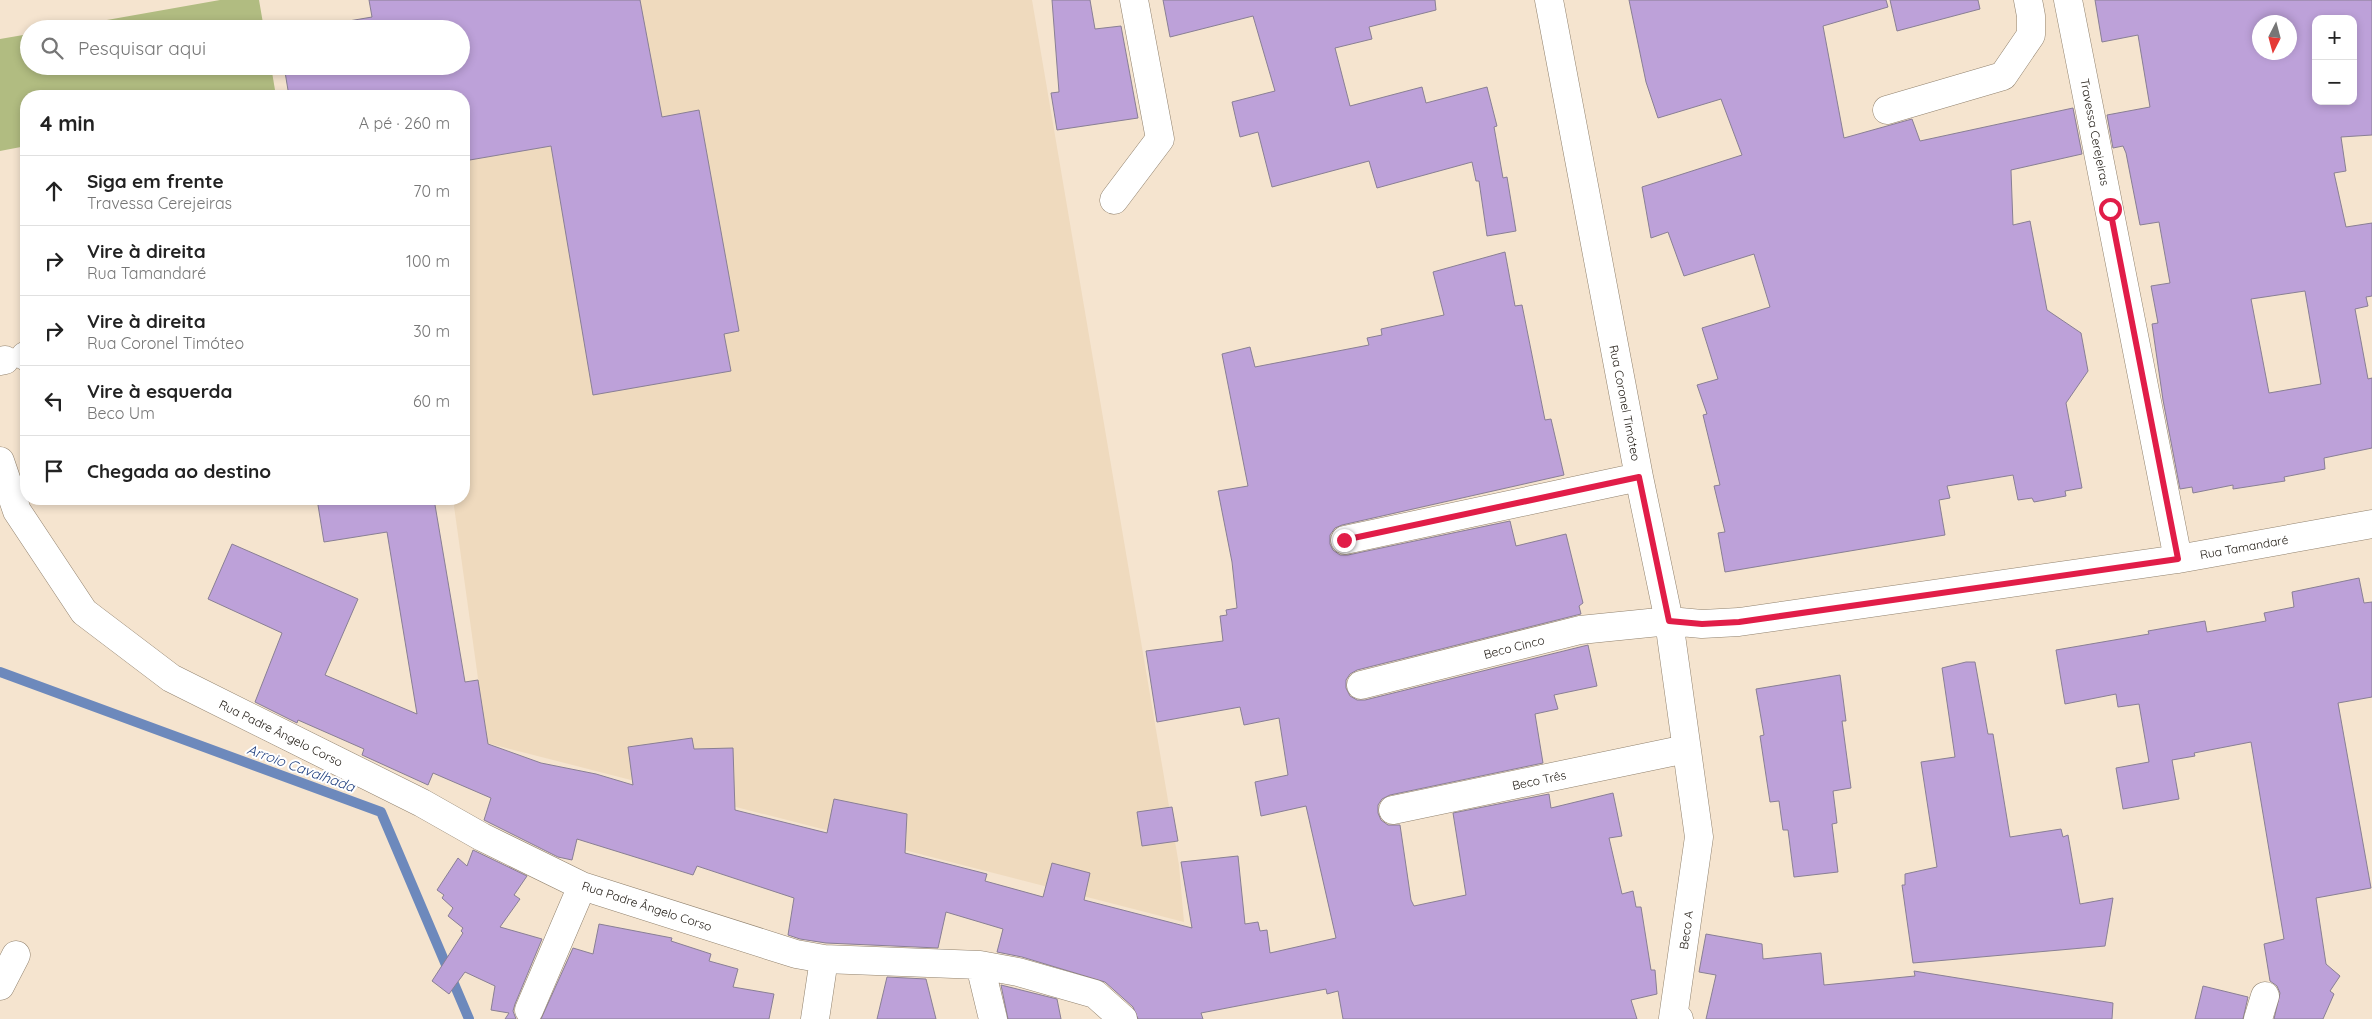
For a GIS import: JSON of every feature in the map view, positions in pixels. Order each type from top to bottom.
[{"type":"street","points":[[1114,200],[1160,139],[1134,0]]},
{"type":"street","name":"Rua Coronel Timóteo","points":[[1549,0],[1639,477],[1669,621],[1699,837]]},
{"type":"street","points":[[1887,110],[2003,76],[2031,35],[2031,16],[2028,0]]},
{"type":"street","name":"Travessa Cerejeiras","points":[[2068,0],[2178,559]]},
{"type":"street","name":"Rua Padre Ângelo Corso","points":[[0,461],[17,511],[84,612],[171,678],[422,803],[482,837],[582,886],[796,954],[824,959],[980,965],[1018,972],[1095,994],[1123,1019]]},
{"type":"street","points":[[1344,540],[1639,477]]},
{"type":"street","name":"Rua Tamandaré","points":[[1669,621],[1702,624],[1739,622],[2178,559],[2372,524]]},
{"type":"street","name":"Beco Cinco","points":[[1360,685],[1580,630],[1669,621]]},
{"type":"street","name":"Beco Três","points":[[1393,810],[1686,749]]},
{"type":"street","name":"Beco A","points":[[1676,1018],[1699,837]]},
{"type":"street","points":[[529,1010],[582,886]]},
{"type":"street","points":[[0,986],[16,955]]},
{"type":"street","points":[[815,1019],[824,959]]},
{"type":"street","points":[[980,965],[993,1019]]},
{"type":"shaded area","points":[[382,0],[1032,0],[1179,865],[1184,922],[487,743],[454,505],[470,505],[470,90],[395,90],[393,75],[470,75],[470,20],[436,20]]},
{"type":"green space","points":[[220,0],[259,0],[262,20],[107,20]]},
{"type":"green space","points":[[20,36],[20,75],[272,75],[275,90],[20,90],[20,147],[0,151],[0,39]]},
{"type":"building","points":[[369,0],[640,0],[662,117],[699,110],[739,331],[724,334],[731,371],[593,395],[551,146],[470,160],[470,90],[288,90],[286,75],[470,75],[470,20],[354,20],[372,17]]},
{"type":"building","points":[[1052,0],[1090,0],[1095,29],[1121,26],[1138,118],[1057,130],[1051,93],[1059,92]]},
{"type":"building","points":[[1163,0],[1435,0],[1436,10],[1369,27],[1372,39],[1335,48],[1350,106],[1422,87],[1426,103],[1487,87],[1497,126],[1494,127],[1503,178],[1507,177],[1516,231],[1487,236],[1479,181],[1476,181],[1472,162],[1377,188],[1369,161],[1272,187],[1258,132],[1240,137],[1232,102],[1275,91],[1253,16],[1170,37]]},
{"type":"building","points":[[1629,0],[1886,0],[1888,7],[1823,26],[1844,138],[1912,119],[1920,141],[2073,108],[2082,154],[2011,170],[2013,225],[2030,221],[2047,310],[2081,333],[2088,371],[2066,403],[2082,488],[2065,491],[2066,496],[2034,502],[2032,498],[2018,500],[2013,475],[1947,486],[1950,498],[1939,500],[1945,535],[1725,572],[1718,533],[1725,532],[1714,486],[1720,485],[1703,415],[1707,414],[1697,385],[1718,379],[1702,328],[1770,307],[1754,254],[1684,276],[1668,232],[1651,238],[1642,187],[1742,155],[1721,99],[1658,118],[1646,82]]},
{"type":"building","points":[[1890,0],[1978,0],[1980,9],[1897,31]]},
{"type":"building","points":[[2095,0],[2372,0],[2372,135],[2341,137],[2346,171],[2334,173],[2346,227],[2372,223],[2372,296],[2366,297],[2368,306],[2355,309],[2368,379],[2372,378],[2372,448],[2324,458],[2325,469],[2284,477],[2285,481],[2233,489],[2233,485],[2193,493],[2192,487],[2180,489],[2163,400],[2152,324],[2158,323],[2151,286],[2170,283],[2159,222],[2140,225],[2126,153],[2123,146],[2113,148],[2107,115],[2150,107],[2138,35],[2102,42]],"holes":[[[2305,291],[2321,384],[2269,393],[2251,299]]]},
{"type":"building","points":[[1505,252],[1515,306],[1522,305],[1545,420],[1551,419],[1564,475],[1342,525],[1335,528],[1330,535],[1330,544],[1333,550],[1340,555],[1348,555],[1510,521],[1516,546],[1566,534],[1583,603],[1579,606],[1581,614],[1357,670],[1350,674],[1346,680],[1346,688],[1350,696],[1357,700],[1365,700],[1588,645],[1597,686],[1554,695],[1558,709],[1535,714],[1543,763],[1390,795],[1382,799],[1378,805],[1378,813],[1381,820],[1388,825],[1400,825],[1411,900],[1414,906],[1466,895],[1453,813],[1549,794],[1551,808],[1613,793],[1622,836],[1609,838],[1622,894],[1633,891],[1636,907],[1641,907],[1651,970],[1655,970],[1657,994],[1631,1000],[1637,1019],[1343,1019],[1338,991],[1327,994],[1326,989],[1201,1013],[1203,1019],[1138,1019],[1133,1007],[1105,982],[1022,957],[997,952],[1003,929],[946,912],[938,948],[826,943],[800,939],[788,935],[794,898],[697,866],[693,875],[577,839],[572,860],[558,857],[484,820],[491,798],[433,773],[428,785],[362,755],[364,749],[298,720],[297,723],[255,702],[282,633],[208,599],[232,544],[358,599],[325,675],[417,714],[387,532],[324,542],[318,505],[435,505],[465,682],[478,680],[488,744],[541,763],[596,774],[633,785],[628,747],[692,738],[694,749],[733,748],[735,810],[827,833],[834,799],[907,814],[905,853],[987,874],[985,881],[1043,897],[1052,863],[1090,873],[1084,900],[1192,928],[1181,862],[1238,856],[1245,924],[1258,922],[1260,931],[1267,930],[1270,953],[1336,938],[1306,806],[1261,816],[1255,782],[1288,775],[1279,718],[1244,725],[1240,707],[1157,722],[1146,651],[1223,641],[1220,616],[1227,615],[1226,610],[1237,608],[1232,562],[1218,491],[1248,486],[1222,354],[1250,347],[1255,367],[1369,345],[1367,338],[1382,335],[1381,329],[1444,315],[1433,272]]},
{"type":"building","points":[[2359,578],[2364,603],[2372,602],[2372,697],[2338,703],[2371,888],[2316,898],[2326,964],[2340,976],[2330,991],[2334,994],[2323,1019],[2274,1019],[2280,993],[2277,986],[2270,981],[2264,944],[2284,939],[2251,742],[2194,753],[2195,756],[2172,760],[2179,799],[2123,809],[2116,768],[2149,762],[2139,704],[2118,707],[2116,694],[2065,704],[2056,650],[2149,634],[2148,631],[2205,621],[2207,632],[2266,621],[2264,613],[2294,607],[2292,592]]},
{"type":"building","points":[[1966,662],[1975,662],[1988,734],[1993,734],[2010,837],[2061,829],[2063,837],[2068,835],[2080,904],[2113,898],[2105,946],[1913,963],[1902,885],[1905,885],[1905,874],[1937,867],[1921,762],[1955,757],[1942,668]]},
{"type":"building","points":[[1840,675],[1846,721],[1842,721],[1851,788],[1833,791],[1837,823],[1832,824],[1838,872],[1794,877],[1788,830],[1783,830],[1779,801],[1770,802],[1760,736],[1764,735],[1756,689]]},
{"type":"building","points":[[1172,807],[1178,841],[1142,846],[1137,812]]},
{"type":"building","points":[[473,850],[527,876],[514,895],[520,899],[500,927],[542,939],[515,1004],[513,1011],[516,1019],[505,1019],[509,1013],[491,1010],[495,986],[465,972],[449,994],[432,981],[463,933],[461,931],[463,928],[448,916],[453,908],[442,898],[444,895],[437,890],[458,858],[467,866]]},
{"type":"building","points":[[599,924],[672,938],[671,941],[711,954],[709,961],[738,969],[733,987],[774,994],[769,1019],[541,1019],[573,948],[593,954]]},
{"type":"building","points":[[1706,934],[1762,944],[1763,959],[1821,953],[1824,985],[1915,976],[1914,971],[2113,1003],[2112,1019],[1706,1019],[1716,975],[1699,972]]},
{"type":"building","points":[[887,977],[926,979],[936,1019],[877,1019]]},
{"type":"building","points":[[1001,985],[1057,999],[1061,1019],[1008,1019]]},
{"type":"building","points":[[2203,986],[2248,997],[2243,1019],[2195,1019]]},
{"type":"waterway","name":"Arroio Cavalhada","points":[[0,672],[381,812],[469,1019]]},
{"type":"route","points":[[1344,540],[1639,477],[1669,621],[1702,624],[1739,622],[2178,559],[2110,209]]}]
